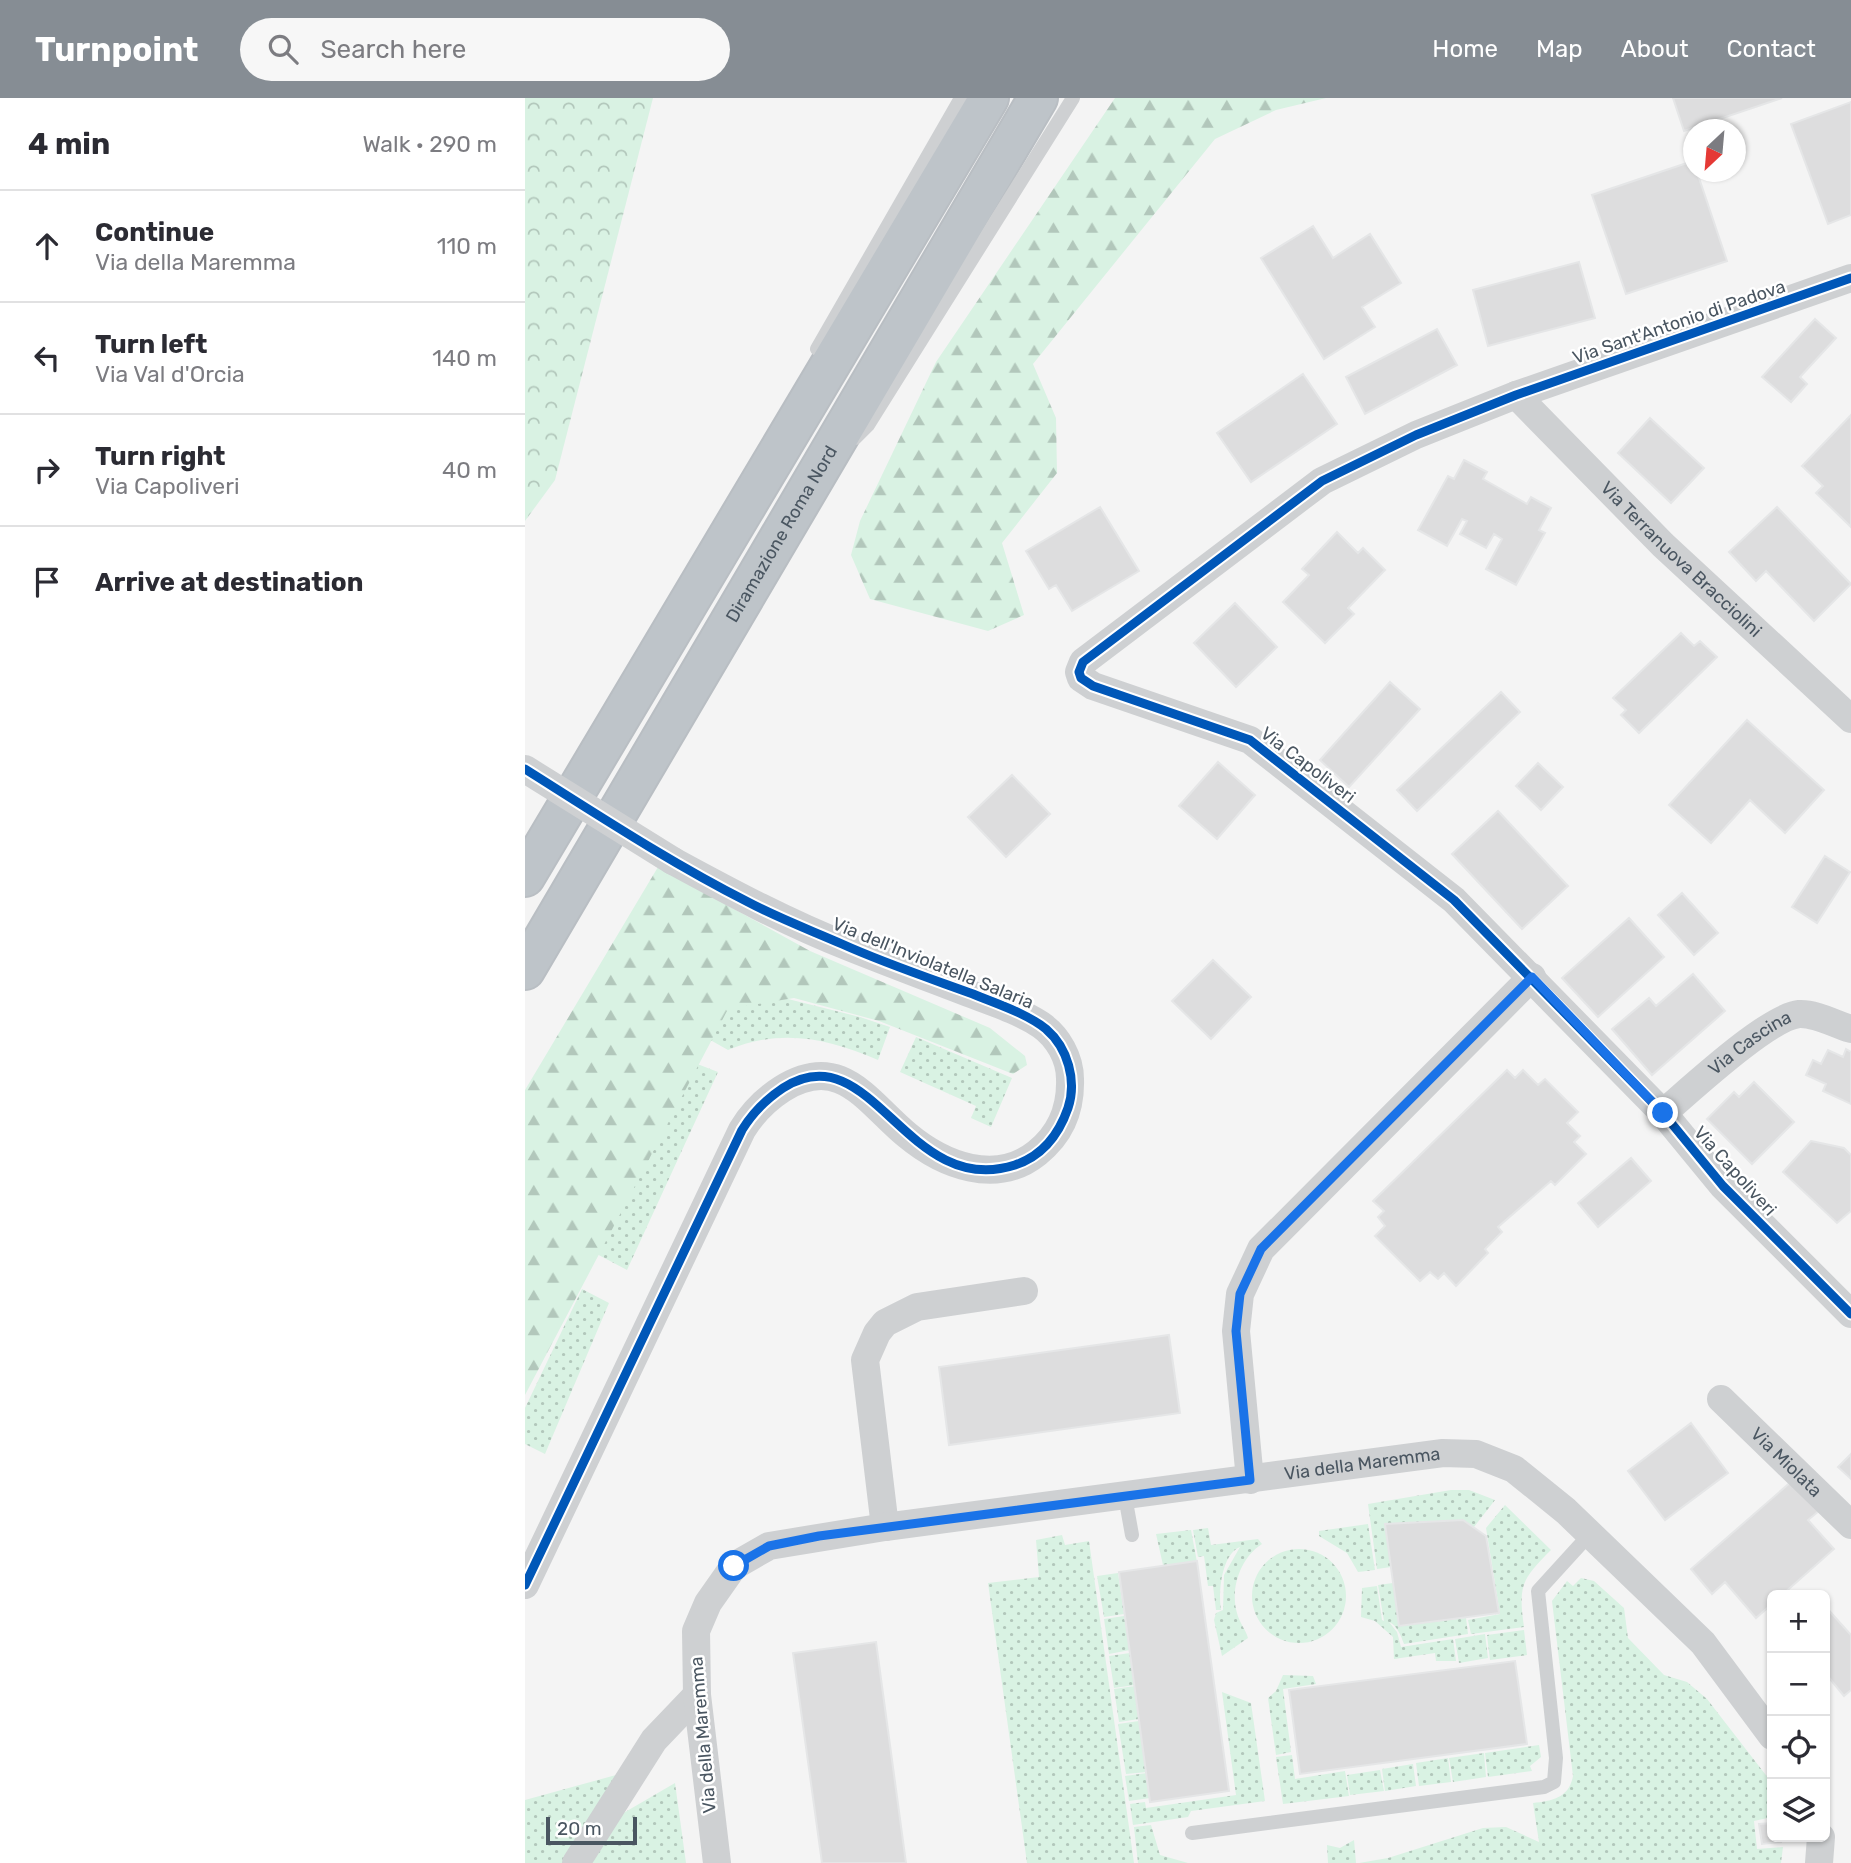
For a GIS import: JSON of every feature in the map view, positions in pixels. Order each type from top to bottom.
[{"type":"highway","points":[[525,877],[989,98]]},
{"type":"highway","name":"Diramazione Roma Nord","points":[[525,970],[803,492],[1038,98]]},
{"type":"street","name":"Via Sant'Antonio di Padova","points":[[1516,395],[1851,278]]},
{"type":"street","name":"Via Terranuova Bracciolini","points":[[1516,395],[1663,545],[1851,719]]},
{"type":"street","name":"Via Capoliveri","points":[[1516,395],[1416,435],[1322,481],[1083,662],[1079,672],[1081,678],[1093,686],[1250,740],[1454,900],[1663,1113],[1723,1186],[1851,1314]]},
{"type":"street","name":"Via dell'Inviolatella Salaria","points":[[525,769],[673,861],[750,903],[834,941],[994,1003],[1038,1023],[1065,1054],[1070,1071],[1069,1104],[1060,1128],[1034,1156],[1001,1169],[986,1170],[957,1165],[923,1147],[863,1091],[831,1076],[807,1077],[792,1083],[759,1106],[742,1130],[525,1585]]},
{"type":"street","points":[[1250,1480],[1236,1331],[1240,1294],[1261,1249],[1532,977]]},
{"type":"street","name":"Via Cascina","points":[[1663,1113],[1723,1062],[1787,1017],[1808,1015],[1851,1029]]},
{"type":"street","points":[[885,1527],[865,1360],[877,1333],[885,1323],[917,1307],[1024,1291]]},
{"type":"street","name":"Via Miolata","points":[[1721,1399],[1851,1525]]},
{"type":"street","name":"Via della Maremma","points":[[717,1863],[697,1695],[695,1631],[708,1602],[734,1566],[769,1546],[885,1527],[1443,1453],[1476,1454],[1514,1469],[1589,1535],[1703,1643],[1767,1728]]},
{"type":"street","points":[[576,1863],[653,1740],[697,1695]]},
{"type":"street","points":[[1819,1863],[1821,1842]]},
{"type":"lane","points":[[813,358],[961,98]]},
{"type":"lane","points":[[803,492],[868,425],[1073,98]]},
{"type":"lane","points":[[765,476],[795,393]]},
{"type":"lane","points":[[1125,1496],[1132,1535]]},
{"type":"lane","points":[[1192,1833],[1544,1787],[1554,1782],[1556,1758],[1538,1591],[1589,1535]]},
{"type":"green space","points":[[525,98],[653,98],[555,480],[525,521]]},
{"type":"green space","points":[[1115,98],[1326,98],[1276,110],[1215,139],[1033,364],[1056,418],[1057,473],[1002,543],[1024,615],[988,631],[870,599],[851,555],[860,521],[936,362]]},
{"type":"green space","points":[[658,867],[810,951],[990,1028],[1025,1056],[1027,1065],[1013,1074],[879,1021],[794,998],[728,1009],[525,1395],[525,1090]]},
{"type":"green space","points":[[788,999],[890,1027],[878,1060],[841,1046],[804,1038],[766,1039],[728,1050],[689,1028],[707,1001]]},
{"type":"green space","points":[[916,1037],[1012,1078],[991,1127],[971,1118],[976,1106],[900,1072]]},
{"type":"green space","points":[[687,1060],[718,1072],[627,1270],[593,1252]]},
{"type":"green space","points":[[582,1289],[609,1303],[545,1454],[525,1444],[525,1408]]},
{"type":"green space","points":[[1451,1490],[1469,1490],[1495,1500],[1474,1527],[1463,1520],[1386,1524],[1391,1567],[1377,1569],[1368,1504]]},
{"type":"green space","points":[[1505,1505],[1551,1550],[1534,1568],[1524,1584],[1524,1627],[1471,1634],[1468,1620],[1500,1614],[1486,1528]]},
{"type":"green space","points":[[1368,1524],[1375,1570],[1358,1572],[1347,1553],[1319,1536],[1319,1531]]},
{"type":"green space","points":[[1208,1528],[1211,1545],[1258,1539],[1262,1544],[1248,1557],[1236,1584],[1237,1613],[1248,1638],[1222,1656],[1214,1620],[1216,1613],[1223,1610],[1224,1575],[1240,1547],[1225,1565],[1220,1593],[1221,1610],[1216,1610],[1213,1586],[1208,1586],[1204,1556],[1198,1557],[1193,1530]]},
{"type":"green space","points":[[1191,1530],[1197,1562],[1163,1565],[1156,1534]]},
{"type":"green space","points":[[1062,1535],[1065,1545],[1089,1541],[1134,1863],[1027,1863],[988,1583],[1039,1577],[1036,1540]]},
{"type":"green space","points":[[1299,1549],[1317,1553],[1332,1563],[1342,1578],[1346,1596],[1342,1614],[1332,1629],[1317,1639],[1299,1643],[1281,1639],[1266,1629],[1256,1614],[1252,1596],[1256,1578],[1266,1563],[1281,1553]]},
{"type":"green space","points":[[1118,1573],[1124,1614],[1104,1617],[1097,1576]]},
{"type":"green space","points":[[1581,1578],[1594,1581],[1624,1608],[1628,1638],[1664,1675],[1687,1682],[1707,1699],[1767,1777],[1767,1818],[1754,1821],[1757,1849],[1783,1847],[1781,1863],[1359,1863],[1388,1858],[1483,1828],[1506,1827],[1539,1842],[1533,1803],[1564,1794],[1573,1776],[1552,1601],[1567,1581],[1573,1586]]},
{"type":"green space","points":[[1393,1583],[1399,1626],[1466,1618],[1468,1634],[1404,1644],[1396,1628],[1389,1622],[1397,1632],[1401,1647],[1453,1639],[1456,1661],[1436,1661],[1435,1653],[1394,1659],[1393,1637],[1375,1621],[1361,1617],[1362,1588],[1377,1586],[1384,1621],[1378,1585]]},
{"type":"green space","points":[[1124,1616],[1130,1650],[1109,1654],[1104,1619]]},
{"type":"green space","points":[[1524,1630],[1527,1655],[1490,1660],[1487,1635]]},
{"type":"green space","points":[[1485,1634],[1488,1658],[1459,1663],[1455,1639]]},
{"type":"green space","points":[[1130,1653],[1135,1685],[1114,1688],[1109,1656]]},
{"type":"green space","points":[[1283,1675],[1313,1676],[1316,1684],[1283,1689],[1291,1752],[1276,1755],[1268,1698],[1276,1691]]},
{"type":"green space","points":[[1135,1686],[1139,1719],[1119,1722],[1114,1689]]},
{"type":"green space","points":[[1222,1692],[1251,1703],[1265,1801],[1191,1811],[1188,1817],[1133,1825],[1130,1804],[1145,1802],[1146,1808],[1236,1795]]},
{"type":"green space","points":[[1139,1721],[1147,1772],[1126,1774],[1118,1724]]},
{"type":"green space","points":[[1539,1745],[1541,1757],[1530,1766],[1532,1771],[1488,1777],[1485,1753]]},
{"type":"green space","points":[[1484,1753],[1486,1777],[1453,1782],[1449,1758]]},
{"type":"green space","points":[[1292,1755],[1295,1779],[1345,1771],[1349,1796],[1283,1804],[1276,1757]]},
{"type":"green space","points":[[1448,1758],[1451,1782],[1419,1786],[1416,1763]]},
{"type":"green space","points":[[1413,1764],[1416,1786],[1385,1791],[1382,1769]]},
{"type":"green space","points":[[1380,1770],[1384,1791],[1350,1795],[1347,1775]]},
{"type":"green space","points":[[1147,1773],[1150,1798],[1129,1801],[1125,1776]]},
{"type":"green space","points":[[616,1775],[563,1863],[525,1863],[525,1800]]},
{"type":"green space","points":[[675,1783],[686,1863],[586,1863],[620,1815]]},
{"type":"green space","points":[[1151,1825],[1160,1855],[1188,1863],[1138,1863],[1134,1827]]},
{"type":"green space","points":[[1354,1840],[1356,1863],[1328,1863],[1327,1845],[1340,1848]]},
{"type":"building","points":[[1673,98],[1782,98],[1720,119],[1683,119],[1683,128]]},
{"type":"building","points":[[1851,102],[1851,215],[1828,224],[1791,124]]},
{"type":"building","points":[[1683,164],[1683,182],[1700,182],[1727,261],[1626,294],[1592,195]]},
{"type":"building","points":[[1313,226],[1333,258],[1370,234],[1401,283],[1362,307],[1375,327],[1324,359],[1261,258]]},
{"type":"building","points":[[1579,262],[1595,318],[1488,346],[1473,290]]},
{"type":"building","points":[[1815,319],[1836,338],[1800,377],[1807,384],[1791,402],[1762,377]]},
{"type":"building","points":[[1437,329],[1457,365],[1365,414],[1346,377]]},
{"type":"building","points":[[1303,374],[1337,424],[1251,482],[1217,433]]},
{"type":"building","points":[[1851,415],[1851,527],[1816,493],[1823,486],[1802,466]]},
{"type":"building","points":[[1650,418],[1704,468],[1671,503],[1618,453]]},
{"type":"building","points":[[1464,460],[1487,472],[1483,479],[1527,504],[1531,497],[1551,508],[1539,530],[1545,533],[1516,585],[1486,569],[1502,539],[1494,534],[1486,548],[1460,534],[1467,521],[1462,519],[1447,546],[1418,530],[1448,476],[1454,479]]},
{"type":"building","points":[[1100,507],[1139,571],[1072,611],[1056,585],[1049,589],[1026,551]]},
{"type":"building","points":[[1777,507],[1851,584],[1814,621],[1766,571],[1756,581],[1729,552]]},
{"type":"building","points":[[1337,532],[1358,553],[1363,548],[1385,570],[1348,608],[1354,614],[1325,643],[1283,602],[1309,575],[1302,569]]},
{"type":"building","points":[[1235,603],[1277,647],[1236,687],[1194,643]]},
{"type":"building","points":[[1681,633],[1694,646],[1700,641],[1717,657],[1639,733],[1621,715],[1626,710],[1613,698]]},
{"type":"building","points":[[1390,682],[1420,709],[1349,787],[1320,760]]},
{"type":"building","points":[[1501,692],[1520,712],[1417,811],[1397,790]]},
{"type":"building","points":[[1747,720],[1824,790],[1785,833],[1750,800],[1711,843],[1669,805]]},
{"type":"building","points":[[1218,762],[1255,795],[1217,839],[1179,806]]},
{"type":"building","points":[[1538,763],[1563,787],[1541,810],[1516,786]]},
{"type":"building","points":[[1012,775],[1050,814],[1006,857],[968,817]]},
{"type":"building","points":[[1498,811],[1568,886],[1522,929],[1452,854]]},
{"type":"building","points":[[1825,856],[1850,872],[1817,923],[1792,907]]},
{"type":"building","points":[[1682,893],[1718,933],[1694,955],[1658,915]]},
{"type":"building","points":[[1629,918],[1664,957],[1598,1017],[1562,978]]},
{"type":"building","points":[[1213,960],[1251,997],[1211,1039],[1172,1001]]},
{"type":"building","points":[[1693,974],[1725,1011],[1652,1075],[1612,1029],[1649,998],[1656,1006]]},
{"type":"building","points":[[1846,1049],[1851,1052],[1851,1104],[1823,1091],[1826,1084],[1806,1075],[1813,1060],[1821,1064],[1828,1050],[1843,1057]]},
{"type":"building","points":[[1507,1070],[1515,1078],[1523,1070],[1538,1085],[1545,1079],[1578,1112],[1567,1123],[1580,1136],[1574,1142],[1586,1154],[1555,1185],[1551,1181],[1498,1227],[1502,1232],[1485,1249],[1488,1253],[1456,1286],[1444,1273],[1438,1279],[1430,1272],[1420,1281],[1375,1236],[1385,1226],[1378,1217],[1384,1211],[1373,1201]]},
{"type":"building","points":[[1754,1082],[1794,1122],[1752,1164],[1707,1119],[1734,1092],[1739,1097]]},
{"type":"building","points":[[1811,1141],[1844,1148],[1851,1155],[1851,1211],[1837,1223],[1783,1172]]},
{"type":"building","points":[[1631,1158],[1651,1181],[1598,1227],[1578,1203]]},
{"type":"building","points":[[1169,1335],[1180,1413],[949,1445],[939,1367]]},
{"type":"building","points":[[1691,1423],[1728,1473],[1665,1520],[1628,1471]]},
{"type":"building","points":[[1851,1454],[1851,1479],[1838,1467]]},
{"type":"building","points":[[1792,1481],[1819,1511],[1808,1520],[1834,1549],[1788,1590],[1767,1590],[1767,1608],[1756,1618],[1725,1582],[1712,1594],[1691,1569]]},
{"type":"building","points":[[1463,1520],[1486,1536],[1499,1613],[1399,1626],[1385,1524]]},
{"type":"building","points":[[1197,1561],[1229,1791],[1150,1802],[1119,1572]]},
{"type":"building","points":[[1830,1612],[1851,1635],[1851,1690],[1844,1696],[1830,1679]]},
{"type":"building","points":[[876,1642],[906,1863],[822,1863],[793,1653]]},
{"type":"building","points":[[1515,1661],[1527,1744],[1300,1774],[1289,1690]]},
{"type":"building","points":[[1767,1823],[1767,1842],[1781,1842],[1762,1844],[1759,1824]]},
{"type":"cycle path","points":[[1851,278],[1516,395],[1416,435],[1322,481],[1083,662],[1079,672],[1081,678],[1093,686],[1250,740],[1454,900],[1663,1113],[1723,1186],[1851,1314]]},
{"type":"cycle path","points":[[525,769],[663,855],[759,908],[874,958],[1030,1018],[1054,1037],[1065,1055],[1071,1076],[1071,1098],[1064,1118],[1041,1150],[1015,1165],[977,1169],[945,1160],[917,1141],[867,1097],[841,1081],[814,1076],[783,1088],[765,1102],[742,1130],[525,1585]]},
{"type":"route","points":[[734,1566],[769,1546],[819,1536],[1250,1480],[1236,1331],[1240,1294],[1261,1249],[1532,977],[1663,1113]]}]
